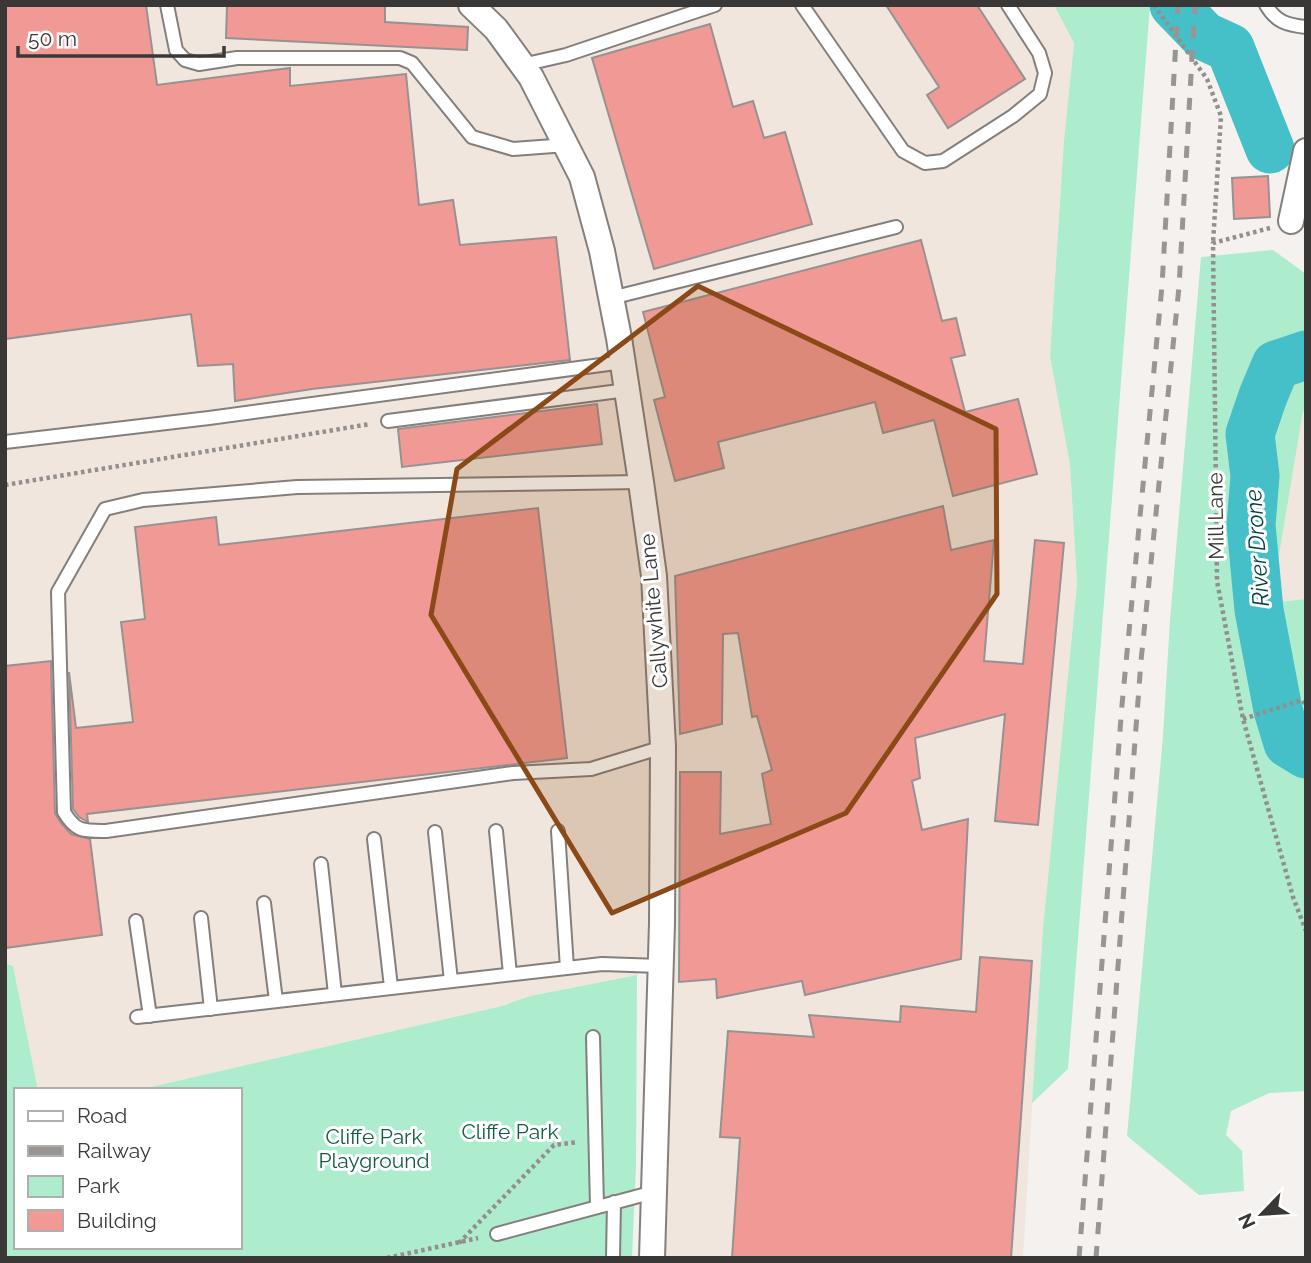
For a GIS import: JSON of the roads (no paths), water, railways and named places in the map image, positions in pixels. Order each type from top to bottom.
[{"type":"street","name":"Callywhite Lane","points":[[471,5],[496,29],[522,65],[582,177],[602,251],[623,362],[641,482],[654,576],[663,747],[652,1258]]},
{"type":"street","points":[[1292,221],[1306,151]]},
{"type":"lane","points":[[167,5],[176,50],[186,60],[199,64],[237,58],[400,58],[412,63],[472,137],[513,149],[567,145]]},
{"type":"lane","points":[[522,65],[566,55],[715,5]]},
{"type":"lane","points":[[802,5],[903,151],[925,163],[943,161],[1013,116],[1040,94],[1045,73],[1039,53],[1008,5]]},
{"type":"lane","points":[[1266,5],[1273,17],[1287,26],[1306,27]]},
{"type":"lane","points":[[611,298],[896,227]]},
{"type":"lane","points":[[5,442],[209,418],[623,362]]},
{"type":"lane","points":[[388,421],[627,390]]},
{"type":"lane","points":[[641,482],[297,487],[143,499],[104,509],[58,593],[64,812],[72,826],[86,831],[106,831],[513,774],[592,769],[663,747]]},
{"type":"lane","points":[[496,831],[510,974]]},
{"type":"lane","points":[[558,831],[567,968]]},
{"type":"lane","points":[[435,832],[451,981]]},
{"type":"lane","points":[[374,839],[391,987]]},
{"type":"lane","points":[[321,864],[335,994]]},
{"type":"lane","points":[[264,903],[276,1001]]},
{"type":"lane","points":[[201,918],[211,1009]]},
{"type":"lane","points":[[136,921],[144,1017],[602,964],[660,966]]},
{"type":"lane","points":[[593,1037],[597,1207]]},
{"type":"lane","points":[[497,1234],[654,1192]]},
{"type":"lane","points":[[613,1258],[614,1202]]},
{"type":"waterway","name":"River Drone","points":[[1174,5],[1204,36],[1230,48],[1270,149]]},
{"type":"waterway","name":"River Drone","points":[[1306,355],[1276,365],[1250,434],[1255,476],[1251,525],[1259,610],[1278,710],[1288,743],[1306,754]]},
{"type":"railway","points":[[1079,1258],[1122,705],[1162,286],[1178,5]]},
{"type":"railway","points":[[1096,1258],[1141,661],[1179,287],[1195,5]]},
{"type":"park label","name":"Cliffe Park","points":[[510,1132]]},
{"type":"park label","name":"Cliffe Park Playground","points":[[374,1149]]}]
